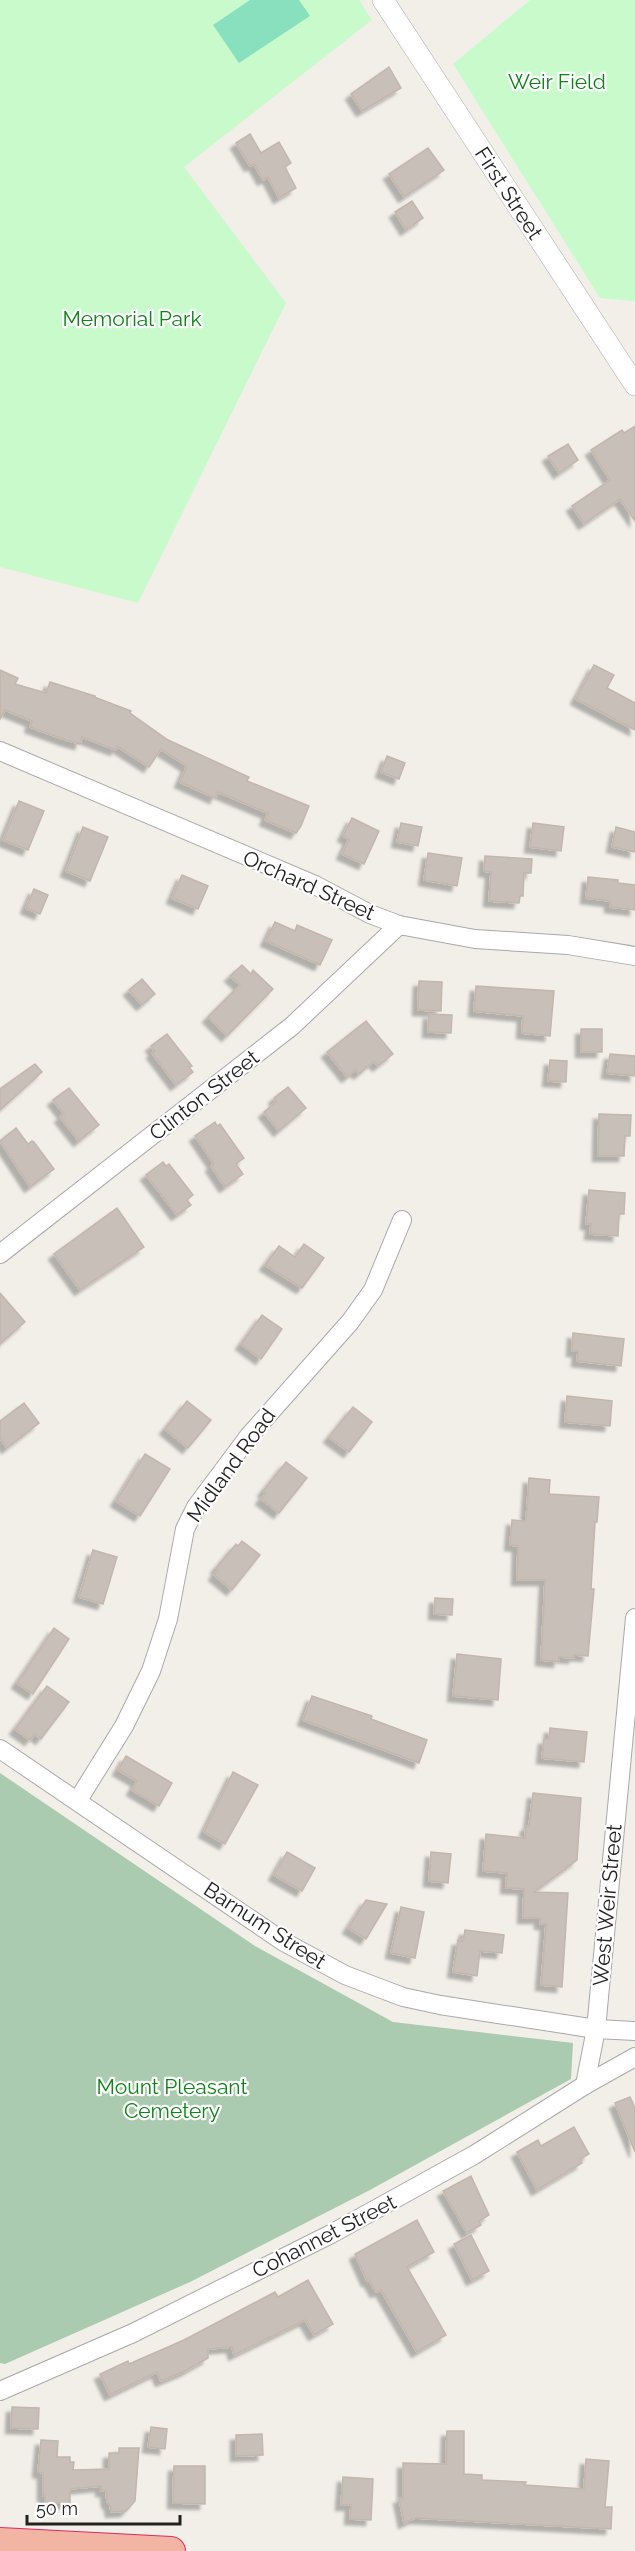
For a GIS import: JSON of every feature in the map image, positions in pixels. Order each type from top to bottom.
[{"type":"highway","points":[[0,2542],[171,2551]]},
{"type":"street","name":"First Street","points":[[383,0],[635,385]]},
{"type":"street","name":"Orchard Street","points":[[0,751],[315,885],[370,914],[399,925],[475,939],[568,945],[635,956]]},
{"type":"street","name":"Clinton Street","points":[[0,1254],[292,1026],[399,925]]},
{"type":"street","name":"Midland Road","points":[[78,1800],[124,1726],[151,1671],[168,1619],[184,1529],[196,1506],[249,1436],[361,1306],[376,1282],[402,1220]]},
{"type":"street","name":"West Weir Street","points":[[585,2085],[597,2029],[635,1618]]},
{"type":"street","name":"Barnum Street","points":[[0,1749],[284,1942],[345,1975],[403,1997],[440,2005],[597,2029],[635,2031]]},
{"type":"street","name":"Cohannet Street","points":[[0,2391],[133,2333],[331,2234],[474,2156],[585,2085],[635,2057]]},
{"type":"green space","name":"Memorial Park","points":[[0,0],[359,0],[372,20],[184,167],[286,303],[138,603],[0,567]]},
{"type":"green space","points":[[250,0],[299,0],[310,16],[239,63],[213,25]]},
{"type":"green space","name":"Weir Field","points":[[530,0],[635,0],[635,301],[600,298],[453,64]]},
{"type":"green space","name":"Mount Pleasant Cemetery","points":[[0,1773],[255,1946],[393,2022],[573,2043],[571,2079],[370,2190],[190,2282],[5,2364],[0,2363]]},
{"type":"building","points":[[389,67],[401,88],[362,111],[351,94]]},
{"type":"building","points":[[250,134],[261,153],[279,142],[291,163],[285,167],[296,188],[279,198],[268,177],[263,180],[254,164],[250,166],[236,143]]},
{"type":"building","points":[[428,148],[444,170],[404,197],[389,174]]},
{"type":"building","points":[[412,201],[423,218],[406,230],[395,212]]},
{"type":"building","points":[[635,426],[635,521],[620,499],[584,524],[572,506],[610,480],[591,450],[622,430],[624,433]]},
{"type":"building","points":[[568,444],[578,460],[559,473],[548,456]]},
{"type":"building","points":[[594,665],[614,675],[607,688],[635,703],[635,730],[576,699]]},
{"type":"building","points":[[0,670],[18,678],[15,684],[46,693],[50,682],[95,696],[131,711],[130,713],[168,740],[249,777],[247,781],[309,806],[301,826],[296,833],[265,820],[268,813],[218,792],[215,798],[180,782],[187,766],[161,749],[149,767],[117,746],[116,750],[82,737],[80,744],[66,740],[30,727],[32,721],[5,710],[0,719]]},
{"type":"building","points":[[387,756],[405,763],[399,779],[381,772]]},
{"type":"building","points":[[19,801],[44,811],[28,850],[3,840]]},
{"type":"building","points":[[352,818],[379,831],[364,864],[342,854],[349,839],[343,836]]},
{"type":"building","points":[[401,823],[422,827],[418,846],[397,842]]},
{"type":"building","points":[[533,823],[564,827],[561,851],[530,847]]},
{"type":"building","points":[[83,827],[108,837],[90,881],[66,871]]},
{"type":"building","points":[[616,827],[635,832],[635,852],[612,847]]},
{"type":"building","points":[[428,853],[462,858],[457,886],[424,880]]},
{"type":"building","points":[[485,856],[532,859],[531,873],[524,873],[523,896],[520,896],[519,903],[489,901],[491,872],[484,871]]},
{"type":"building","points":[[182,875],[208,886],[198,909],[172,898]]},
{"type":"building","points":[[588,877],[618,880],[618,883],[635,885],[635,910],[610,907],[610,901],[586,898]]},
{"type":"building","points":[[34,889],[48,895],[40,914],[26,908]]},
{"type":"building","points":[[275,922],[295,931],[297,925],[332,940],[320,965],[266,941]]},
{"type":"building","points":[[242,965],[251,974],[253,970],[273,989],[227,1036],[208,1017],[240,985],[230,976]]},
{"type":"building","points":[[142,979],[155,994],[142,1005],[129,990]]},
{"type":"building","points":[[419,981],[442,982],[441,1011],[418,1010]]},
{"type":"building","points":[[476,986],[554,991],[550,1036],[522,1033],[523,1016],[474,1011]]},
{"type":"building","points":[[429,1014],[452,1015],[451,1033],[428,1032]]},
{"type":"building","points":[[366,1021],[393,1054],[378,1066],[374,1061],[359,1074],[356,1070],[347,1077],[327,1052]]},
{"type":"building","points":[[581,1029],[602,1029],[602,1052],[581,1052]]},
{"type":"building","points":[[167,1034],[192,1066],[189,1067],[193,1072],[176,1085],[152,1053],[155,1051],[151,1046]]},
{"type":"building","points":[[610,1054],[635,1056],[635,1076],[607,1073]]},
{"type":"building","points":[[550,1060],[567,1061],[566,1082],[548,1081]]},
{"type":"building","points":[[35,1064],[42,1072],[0,1110],[0,1089]]},
{"type":"building","points":[[288,1087],[306,1108],[279,1131],[264,1112],[276,1102],[274,1098]]},
{"type":"building","points":[[69,1088],[99,1125],[79,1141],[60,1117],[64,1114],[53,1100]]},
{"type":"building","points":[[599,1114],[631,1115],[630,1136],[625,1136],[624,1156],[598,1156]]},
{"type":"building","points":[[215,1122],[217,1126],[220,1124],[244,1158],[236,1164],[243,1174],[225,1187],[211,1166],[214,1164],[195,1136]]},
{"type":"building","points":[[16,1128],[28,1144],[34,1142],[54,1169],[30,1187],[0,1141]]},
{"type":"building","points":[[163,1162],[166,1166],[169,1164],[193,1195],[187,1200],[191,1205],[177,1215],[146,1175]]},
{"type":"building","points":[[589,1190],[625,1193],[624,1214],[619,1214],[618,1236],[590,1234],[591,1224],[586,1224]]},
{"type":"building","points":[[117,1208],[144,1247],[80,1290],[54,1254]]},
{"type":"building","points":[[304,1244],[324,1258],[302,1288],[265,1265],[279,1246],[295,1257]]},
{"type":"building","points":[[0,1293],[25,1322],[0,1344]]},
{"type":"building","points":[[262,1315],[282,1329],[261,1359],[241,1344]]},
{"type":"building","points":[[573,1333],[624,1339],[621,1366],[577,1361],[578,1351],[572,1351]]},
{"type":"building","points":[[567,1396],[612,1401],[610,1426],[565,1422]]},
{"type":"building","points":[[187,1401],[211,1420],[188,1448],[165,1429]]},
{"type":"building","points":[[24,1403],[39,1423],[7,1448],[0,1438],[0,1421]]},
{"type":"building","points":[[353,1407],[372,1422],[349,1452],[329,1437]]},
{"type":"building","points":[[145,1454],[170,1469],[140,1516],[116,1501]]},
{"type":"building","points":[[286,1462],[307,1478],[279,1513],[261,1499],[266,1493],[263,1491]]},
{"type":"building","points":[[529,1478],[550,1480],[549,1494],[599,1497],[597,1522],[595,1522],[591,1589],[594,1589],[588,1656],[559,1657],[559,1662],[541,1660],[545,1580],[517,1580],[518,1546],[510,1545],[512,1520],[526,1521]]},
{"type":"building","points":[[242,1541],[260,1555],[232,1590],[214,1575],[218,1570],[216,1568],[236,1544],[238,1546]]},
{"type":"building","points":[[93,1550],[117,1557],[103,1604],[79,1597]]},
{"type":"building","points":[[435,1598],[453,1599],[452,1615],[434,1614]]},
{"type":"building","points":[[54,1628],[69,1639],[33,1694],[17,1683]]},
{"type":"building","points":[[457,1654],[501,1659],[498,1700],[453,1696]]},
{"type":"building","points":[[47,1686],[69,1702],[41,1739],[35,1734],[30,1740],[15,1729]]},
{"type":"building","points":[[312,1696],[372,1716],[371,1719],[427,1740],[419,1763],[303,1720]]},
{"type":"building","points":[[550,1728],[587,1732],[584,1762],[542,1758],[544,1739],[549,1739]]},
{"type":"building","points":[[126,1756],[172,1783],[159,1806],[132,1790],[137,1781],[118,1770]]},
{"type":"building","points":[[233,1772],[258,1785],[225,1844],[204,1832]]},
{"type":"building","points":[[533,1793],[581,1798],[577,1860],[534,1892],[568,1893],[562,1987],[541,1985],[546,1924],[540,1924],[540,1918],[523,1918],[524,1889],[506,1888],[507,1873],[483,1871],[486,1834],[525,1838],[526,1826],[529,1826]]},
{"type":"building","points":[[287,1852],[315,1868],[302,1891],[274,1875]]},
{"type":"building","points":[[431,1852],[451,1854],[448,1883],[429,1881]]},
{"type":"building","points":[[366,1900],[387,1904],[366,1939],[348,1928]]},
{"type":"building","points":[[401,1907],[424,1912],[415,1958],[391,1953]]},
{"type":"building","points":[[465,1930],[504,1935],[502,1953],[480,1951],[477,1976],[453,1972],[458,1940],[463,1941]]},
{"type":"building","points":[[630,2097],[635,2108],[635,2152],[615,2103]]},
{"type":"building","points":[[574,2127],[589,2154],[580,2159],[582,2163],[537,2190],[517,2152],[538,2140],[541,2146]]},
{"type":"building","points":[[471,2176],[489,2215],[479,2221],[481,2225],[467,2233],[443,2191]]},
{"type":"building","points":[[417,2220],[434,2252],[407,2267],[446,2335],[417,2352],[381,2290],[376,2292],[369,2280],[367,2281],[355,2254]]},
{"type":"building","points":[[471,2235],[489,2271],[472,2280],[454,2244]]},
{"type":"building","points":[[308,2280],[333,2324],[314,2335],[305,2320],[234,2355],[232,2347],[208,2349],[208,2358],[185,2371],[161,2381],[157,2372],[110,2395],[100,2374],[184,2340],[275,2292],[278,2297]]},
{"type":"building","points":[[12,2407],[39,2408],[38,2429],[11,2428]]},
{"type":"building","points":[[151,2427],[167,2429],[165,2449],[148,2447]]},
{"type":"building","points":[[447,2431],[464,2431],[464,2474],[482,2475],[482,2480],[526,2482],[525,2485],[584,2489],[586,2459],[609,2461],[605,2507],[612,2507],[611,2529],[415,2518],[404,2523],[399,2498],[403,2498],[403,2463],[446,2464]]},
{"type":"building","points":[[262,2434],[263,2455],[236,2456],[236,2435]]},
{"type":"building","points":[[41,2440],[58,2441],[57,2457],[70,2457],[70,2462],[74,2462],[73,2470],[109,2469],[109,2453],[119,2453],[119,2448],[139,2448],[135,2501],[126,2511],[111,2512],[106,2491],[101,2491],[101,2486],[70,2489],[70,2503],[45,2503],[43,2473],[38,2472]]},
{"type":"building","points":[[174,2466],[205,2466],[205,2504],[173,2503]]},
{"type":"building","points":[[343,2477],[373,2479],[371,2520],[350,2519],[351,2505],[341,2505]]}]
